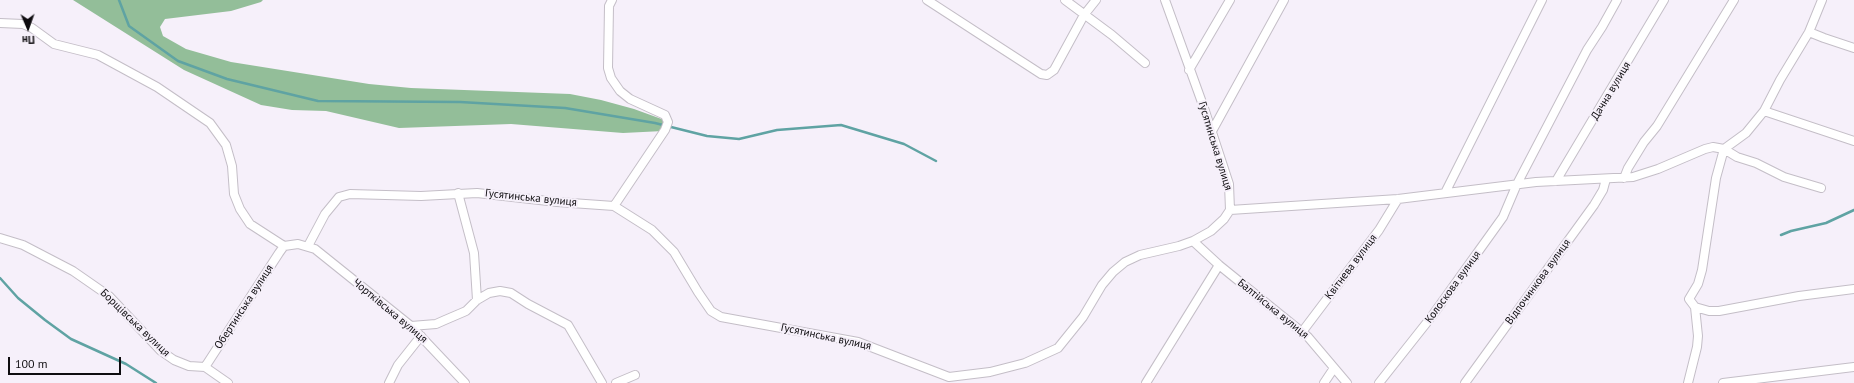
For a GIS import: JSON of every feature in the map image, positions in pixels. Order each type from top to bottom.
[{"type":"street","points":[[612,0],[609,6],[608,68],[611,78],[620,91],[630,99],[666,115],[668,122],[665,130],[614,206]]},
{"type":"street","points":[[927,0],[1041,74],[1047,75],[1054,70],[1084,15],[1096,0]]},
{"type":"street","points":[[1065,0],[1112,35],[1145,63]]},
{"type":"street","name":"Гусятинська вулиця","points":[[308,246],[325,214],[339,197],[350,194],[421,196],[477,193],[558,202],[614,206],[652,230],[674,252],[711,311],[721,317],[858,342],[948,380],[1004,369],[1025,363],[1058,348],[1083,317],[1102,285],[1113,272],[1125,262],[1140,255],[1179,246],[1193,241],[1211,231],[1224,219],[1230,210],[1229,184],[1212,131],[1165,0]]},
{"type":"street","points":[[1189,70],[1230,0]]},
{"type":"street","points":[[1212,131],[1284,0]]},
{"type":"street","points":[[1445,193],[1542,0]]},
{"type":"street","name":"Колоскова вулиця","points":[[1379,383],[1432,316],[1499,223],[1517,184],[1587,50],[1617,0]]},
{"type":"street","name":"Дачна вулиця","points":[[1556,181],[1664,0]]},
{"type":"street","points":[[1624,178],[1628,168],[1644,142],[1657,126],[1734,0]]},
{"type":"street","points":[[1688,383],[1697,347],[1698,331],[1694,307],[1689,299],[1698,284],[1702,270],[1716,178],[1724,149],[1746,133],[1764,111],[1780,80],[1809,32],[1822,0]]},
{"type":"street","points":[[0,23],[23,24],[32,28],[54,44],[98,55],[156,87],[210,123],[226,145],[232,166],[234,194],[240,209],[250,224],[284,246],[298,244],[308,246]]},
{"type":"street","points":[[1809,32],[1854,48]]},
{"type":"street","points":[[1764,111],[1854,141]]},
{"type":"street","points":[[1230,210],[1398,199],[1517,184],[1624,178],[1658,169],[1713,147],[1724,149],[1737,157],[1756,163],[1773,172],[1821,188]]},
{"type":"street","name":"Відпочинкова вулиця","points":[[1465,383],[1594,205],[1603,190],[1606,180]]},
{"type":"street","points":[[458,194],[474,253],[477,300]]},
{"type":"street","name":"Квітнева вулиця","points":[[1302,332],[1379,230],[1398,199]]},
{"type":"street","name":"Борщівська вулиця","points":[[0,238],[23,245],[73,271],[110,296],[161,351],[174,360],[188,366],[205,367],[228,383]]},
{"type":"street","name":"Балтійська вулиця","points":[[1193,241],[1219,265],[1302,332],[1322,352],[1347,383]]},
{"type":"street","name":"Обертинська вулиця","points":[[205,367],[284,246]]},
{"type":"street","name":"Чортківська вулиця","points":[[308,246],[314,249],[411,326],[465,383]]},
{"type":"street","points":[[1146,383],[1219,265]]},
{"type":"street","points":[[1694,307],[1708,311],[1719,311],[1799,296],[1854,289]]},
{"type":"street","points":[[411,326],[436,324],[466,311],[477,300],[489,292],[500,291],[511,293],[528,304],[568,325],[602,383]]},
{"type":"street","points":[[389,383],[398,365],[421,336]]},
{"type":"street","points":[[1723,383],[1854,367]]},
{"type":"street","points":[[1324,383],[1334,368]]},
{"type":"street","points":[[616,383],[635,375]]},
{"type":"green space","points":[[73,0],[263,0],[261,2],[231,11],[165,19],[160,27],[163,36],[186,49],[231,62],[369,84],[411,88],[570,94],[601,100],[634,109],[667,121],[663,131],[623,133],[511,124],[399,128],[326,111],[292,110],[261,105],[184,70]]},
{"type":"waterway","points":[[119,0],[129,26],[178,61],[227,79],[318,101],[460,102],[565,108],[655,123],[707,136],[739,139],[777,130],[841,125],[904,144],[936,161]]},
{"type":"waterway","points":[[1781,235],[1791,231],[1826,223],[1854,210]]},
{"type":"waterway","points":[[0,278],[18,298],[71,339],[126,364],[156,383]]}]
